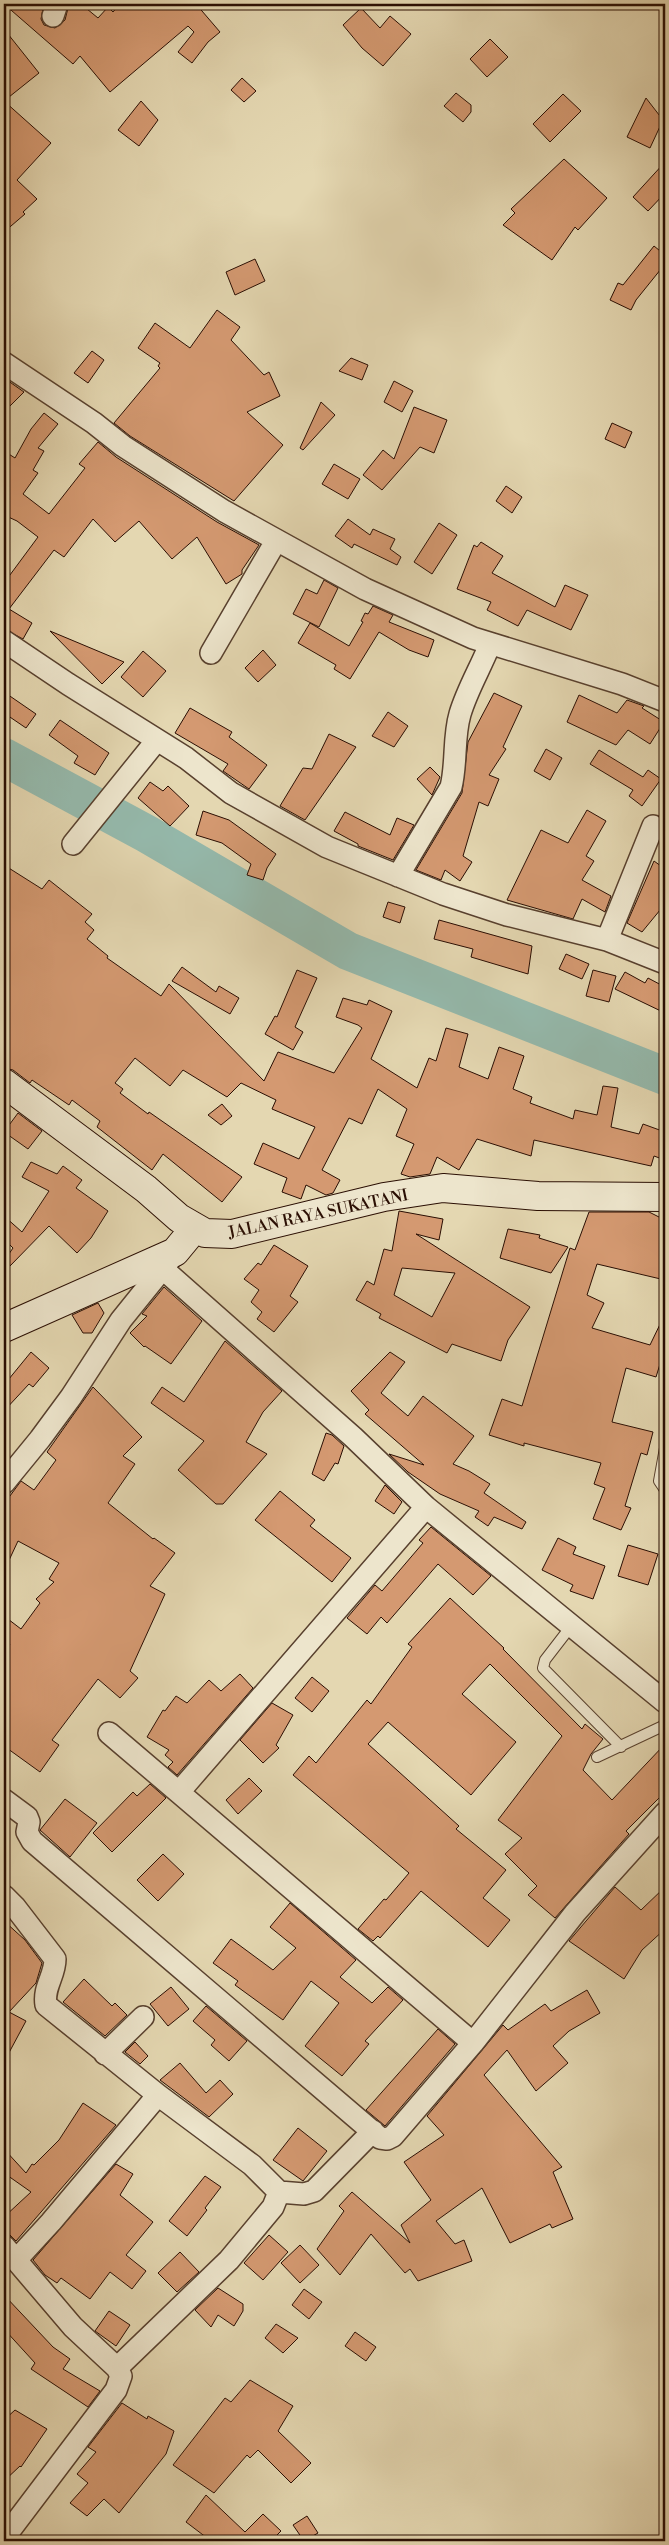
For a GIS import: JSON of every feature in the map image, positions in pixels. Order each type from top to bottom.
[{"type":"main road","name":"JALAN RAYA SUKATANI","points":[[4,1083],[146,1189],[194,1228],[205,1233],[232,1234],[384,1197],[443,1188],[538,1196],[665,1197]]},
{"type":"main road","points":[[4,1328],[169,1261],[194,1228]]},
{"type":"street","points":[[4,362],[94,423],[123,446],[224,511],[364,589],[490,644],[622,684],[665,700]]},
{"type":"street","points":[[211,653],[276,541]]},
{"type":"street","points":[[4,641],[186,758],[231,792],[273,818],[327,847],[443,894],[507,915],[607,940],[665,963]]},
{"type":"street","points":[[398,876],[451,787],[460,714],[490,644]]},
{"type":"street","points":[[72,844],[157,740]]},
{"type":"street","points":[[607,940],[653,826]]},
{"type":"street","points":[[4,1490],[4,1484],[71,1397],[121,1320],[169,1261],[426,1507],[665,1702]]},
{"type":"street","points":[[179,1792],[426,1507]]},
{"type":"street","points":[[109,1733],[472,2043]]},
{"type":"street","points":[[4,1800],[27,1817],[29,1822],[27,1832],[32,1841],[383,2139],[393,2136],[472,2043],[574,1913],[665,1813]]},
{"type":"street","points":[[4,1896],[15,1907],[55,1958],[55,1969],[45,1989],[46,2005],[158,2096],[252,2165],[279,2192],[304,2194],[314,2191],[373,2131]]},
{"type":"street","points":[[104,2054],[143,2017]]},
{"type":"street","points":[[4,2538],[116,2390],[121,2376],[117,2368],[73,2327],[10,2253],[51,2222],[158,2096]]},
{"type":"street","points":[[117,2368],[229,2260],[273,2207],[279,2192]]},
{"type":"lane","points":[[665,1448],[659,1481],[665,1490]]},
{"type":"lane","points":[[572,1625],[545,1660],[543,1668],[622,1747]]},
{"type":"lane","points":[[598,1757],[665,1725]]},
{"type":"building","points":[[4,4],[44,4],[41,19],[44,25],[55,28],[65,20],[69,4],[81,4],[98,18],[108,7],[113,12],[120,4],[196,4],[220,32],[208,42],[192,63],[178,52],[194,32],[188,26],[110,92],[80,56],[73,64]]},
{"type":"building","points":[[361,8],[380,28],[390,16],[411,34],[383,66],[362,48],[343,25]]},
{"type":"building","points":[[4,29],[39,73],[4,101]]},
{"type":"building","points":[[490,39],[508,57],[487,77],[470,59]]},
{"type":"building","points":[[242,78],[256,91],[244,102],[231,90]]},
{"type":"building","points":[[456,93],[471,105],[471,112],[463,122],[444,106]]},
{"type":"building","points":[[563,94],[581,111],[550,142],[533,124]]},
{"type":"building","points":[[646,98],[663,120],[650,148],[627,137]]},
{"type":"building","points":[[4,101],[51,143],[17,180],[37,199],[23,212],[25,214],[4,232]]},
{"type":"building","points":[[141,101],[158,120],[139,146],[118,130]]},
{"type":"building","points":[[564,159],[607,198],[578,230],[575,227],[552,260],[503,225],[515,213],[511,209]]},
{"type":"building","points":[[665,162],[665,193],[648,211],[633,197]]},
{"type":"building","points":[[654,246],[665,255],[665,264],[636,300],[631,310],[610,300],[618,283],[623,285]]},
{"type":"building","points":[[255,259],[265,281],[235,295],[226,272]]},
{"type":"building","points":[[217,310],[240,327],[231,340],[264,375],[269,372],[280,396],[247,412],[283,445],[234,501],[130,436],[114,423],[160,368],[158,366],[160,363],[138,348],[155,323],[190,348]]},
{"type":"building","points":[[92,351],[104,360],[88,383],[74,373]]},
{"type":"building","points":[[351,358],[368,365],[362,380],[339,371]]},
{"type":"building","points":[[4,378],[24,392],[4,412]]},
{"type":"building","points":[[394,381],[413,391],[402,412],[384,402]]},
{"type":"building","points":[[321,402],[335,415],[303,450],[300,448]]},
{"type":"building","points":[[414,407],[447,420],[434,453],[420,447],[382,490],[363,475],[383,450],[394,459]]},
{"type":"building","points":[[44,413],[58,424],[38,448],[44,451],[33,470],[38,473],[23,494],[49,514],[85,468],[79,464],[98,442],[116,457],[217,522],[259,545],[242,570],[242,574],[226,584],[197,537],[172,559],[139,521],[115,542],[93,519],[64,557],[54,550],[9,609],[32,623],[23,639],[4,629],[4,583],[38,537],[17,521],[4,515],[4,451],[15,458],[31,429]]},
{"type":"building","points":[[612,423],[632,432],[625,448],[605,439]]},
{"type":"building","points":[[334,464],[360,479],[348,499],[322,484]]},
{"type":"building","points":[[506,486],[522,497],[512,513],[496,501]]},
{"type":"building","points":[[348,519],[370,535],[373,529],[395,539],[390,549],[401,557],[397,565],[354,544],[352,548],[335,536]]},
{"type":"building","points":[[439,523],[457,535],[432,574],[414,562]]},
{"type":"building","points":[[481,542],[503,556],[492,573],[555,607],[565,585],[588,595],[571,630],[527,610],[518,626],[487,610],[491,602],[457,589],[474,545],[477,547]]},
{"type":"building","points":[[324,580],[338,588],[319,627],[293,614],[306,589],[317,594]]},
{"type":"building","points":[[373,606],[393,615],[389,622],[434,640],[428,657],[409,650],[379,632],[350,679],[334,669],[336,665],[298,643],[310,623],[349,646],[363,622],[361,621],[365,613],[368,614]]},
{"type":"building","points":[[50,631],[124,662],[102,684]]},
{"type":"building","points":[[263,650],[276,665],[258,682],[245,668]]},
{"type":"building","points":[[143,651],[166,671],[143,697],[121,677]]},
{"type":"building","points":[[4,692],[36,714],[26,728],[4,713]]},
{"type":"building","points":[[494,693],[522,706],[503,747],[506,749],[489,775],[499,779],[488,806],[479,802],[463,856],[472,862],[460,881],[445,870],[441,880],[416,870],[462,793],[468,742]]},
{"type":"building","points":[[579,695],[617,713],[627,700],[644,706],[642,708],[664,722],[650,744],[628,730],[616,745],[567,722]]},
{"type":"building","points":[[190,708],[232,732],[229,737],[267,765],[249,789],[223,771],[228,764],[175,733]]},
{"type":"building","points":[[388,712],[408,726],[394,747],[372,736]]},
{"type":"building","points":[[60,720],[109,753],[95,775],[74,763],[78,756],[49,735]]},
{"type":"building","points":[[329,734],[356,747],[305,820],[280,806],[303,768],[312,769]]},
{"type":"building","points":[[546,749],[562,758],[550,780],[534,771]]},
{"type":"building","points":[[599,750],[643,777],[648,770],[661,779],[642,806],[629,796],[633,790],[590,764]]},
{"type":"building","points":[[430,767],[440,777],[432,795],[417,779]]},
{"type":"building","points":[[150,782],[163,791],[168,786],[189,806],[170,826],[138,798]]},
{"type":"building","points":[[587,810],[606,821],[586,856],[594,861],[582,880],[611,896],[605,912],[582,899],[573,919],[507,900],[541,830],[568,843]]},
{"type":"building","points":[[203,811],[229,820],[276,854],[267,868],[263,880],[247,875],[251,864],[222,843],[196,835]]},
{"type":"building","points":[[345,812],[390,835],[397,818],[414,825],[393,860],[358,846],[358,844],[334,831]]},
{"type":"building","points":[[654,861],[665,869],[665,904],[642,932],[627,923]]},
{"type":"building","points":[[4,865],[42,889],[49,880],[92,914],[85,922],[94,930],[87,939],[108,956],[107,958],[161,996],[169,984],[264,1081],[278,1052],[334,1073],[362,1028],[336,1017],[343,998],[367,1005],[369,1000],[392,1011],[371,1059],[417,1088],[429,1058],[436,1061],[446,1028],[468,1034],[459,1067],[488,1079],[499,1047],[524,1056],[513,1089],[532,1097],[530,1103],[573,1119],[575,1110],[597,1115],[603,1086],[618,1088],[611,1127],[639,1134],[643,1124],[665,1132],[665,1160],[654,1156],[651,1166],[534,1140],[531,1156],[477,1139],[459,1170],[437,1157],[430,1174],[410,1177],[401,1174],[414,1144],[396,1136],[407,1109],[378,1089],[362,1124],[349,1118],[322,1170],[340,1180],[333,1193],[326,1195],[306,1185],[301,1199],[282,1192],[287,1178],[254,1164],[263,1143],[299,1159],[315,1127],[272,1109],[276,1100],[241,1083],[227,1097],[183,1070],[170,1086],[135,1058],[115,1083],[123,1089],[120,1093],[242,1177],[222,1202],[163,1154],[152,1170],[97,1127],[100,1121],[72,1100],[69,1105],[32,1080],[30,1083],[13,1070],[4,1068]]},
{"type":"building","points":[[388,902],[405,907],[400,923],[383,917]]},
{"type":"building","points":[[439,920],[532,946],[528,974],[471,957],[473,949],[434,939]]},
{"type":"building","points":[[566,954],[589,964],[582,979],[559,969]]},
{"type":"building","points":[[182,967],[216,992],[219,986],[239,998],[230,1014],[172,981]]},
{"type":"building","points":[[297,970],[317,978],[295,1027],[303,1032],[293,1050],[265,1034],[275,1016],[277,1017]]},
{"type":"building","points":[[593,970],[616,976],[609,1002],[586,996]]},
{"type":"building","points":[[625,972],[645,983],[648,978],[665,987],[665,1013],[615,989]]},
{"type":"building","points":[[222,1104],[232,1116],[221,1125],[208,1115]]},
{"type":"building","points":[[18,1113],[42,1131],[28,1149],[4,1132]]},
{"type":"building","points":[[31,1162],[57,1174],[63,1166],[82,1180],[76,1188],[108,1211],[91,1238],[77,1253],[49,1226],[10,1266],[4,1261],[13,1248],[4,1239],[4,1216],[22,1232],[49,1191],[22,1177]]},
{"type":"building","points":[[399,1211],[443,1219],[439,1240],[416,1234],[530,1307],[508,1340],[501,1361],[452,1344],[447,1353],[379,1318],[381,1314],[356,1300],[367,1281],[374,1285],[384,1249],[392,1251]],"holes":[[[402,1268],[455,1273],[432,1317],[394,1295]]]},
{"type":"building","points":[[589,1212],[649,1212],[665,1220],[665,1280],[597,1264],[587,1295],[604,1303],[592,1328],[650,1345],[665,1314],[665,1348],[656,1377],[626,1368],[612,1422],[653,1432],[647,1455],[641,1453],[625,1506],[631,1508],[621,1530],[593,1519],[605,1488],[594,1484],[601,1463],[524,1443],[524,1446],[489,1435],[502,1399],[522,1406],[570,1248],[575,1250]]},
{"type":"building","points":[[508,1229],[540,1235],[539,1238],[568,1247],[551,1273],[500,1258]]},
{"type":"building","points":[[274,1245],[308,1266],[290,1296],[298,1302],[274,1332],[257,1319],[262,1312],[251,1302],[259,1290],[244,1279],[258,1263],[261,1265]]},
{"type":"building","points":[[164,1287],[202,1321],[171,1364],[144,1347],[130,1333],[147,1316],[142,1314]]},
{"type":"building","points":[[98,1303],[104,1313],[92,1333],[83,1333],[72,1315]]},
{"type":"building","points":[[225,1341],[282,1391],[263,1412],[246,1442],[267,1454],[223,1504],[216,1504],[178,1470],[204,1441],[151,1403],[162,1387],[184,1402]]},
{"type":"building","points":[[31,1352],[49,1368],[33,1387],[29,1384],[4,1411],[4,1385]]},
{"type":"building","points":[[390,1352],[405,1362],[381,1393],[408,1416],[423,1396],[474,1436],[453,1464],[490,1484],[484,1493],[526,1522],[522,1529],[494,1517],[488,1526],[475,1517],[479,1511],[440,1494],[408,1472],[389,1454],[424,1465],[365,1414],[369,1410],[351,1391]]},
{"type":"building","points":[[93,1387],[142,1437],[123,1456],[135,1464],[108,1503],[153,1539],[175,1553],[150,1586],[165,1594],[130,1671],[138,1678],[120,1698],[98,1679],[52,1740],[59,1745],[40,1772],[4,1746],[4,1652],[10,1644],[4,1639],[4,1616],[21,1629],[40,1603],[36,1599],[54,1582],[49,1579],[59,1563],[18,1541],[4,1571],[4,1504],[21,1481],[34,1490],[56,1460],[47,1452]]},
{"type":"building","points":[[326,1433],[332,1435],[344,1446],[338,1464],[335,1463],[324,1481],[312,1474]]},
{"type":"building","points":[[385,1485],[402,1502],[394,1514],[375,1501]]},
{"type":"building","points":[[280,1491],[315,1520],[310,1526],[351,1558],[332,1582],[255,1520]]},
{"type":"building","points":[[431,1527],[491,1576],[473,1595],[438,1564],[387,1623],[381,1617],[367,1634],[347,1618],[375,1585],[382,1591],[423,1543],[419,1540]]},
{"type":"building","points":[[558,1538],[576,1547],[573,1554],[605,1566],[593,1599],[570,1591],[573,1585],[542,1570]]},
{"type":"building","points":[[628,1545],[658,1554],[648,1585],[618,1576]]},
{"type":"building","points":[[450,1598],[504,1648],[582,1729],[585,1724],[603,1739],[591,1754],[583,1770],[612,1800],[665,1744],[665,1792],[626,1831],[629,1834],[555,1918],[528,1895],[537,1886],[505,1854],[522,1838],[498,1820],[562,1736],[490,1664],[462,1694],[516,1742],[471,1795],[388,1722],[368,1744],[459,1826],[456,1829],[506,1870],[483,1898],[510,1920],[488,1947],[421,1891],[380,1938],[378,1936],[373,1941],[358,1929],[409,1873],[293,1775],[309,1756],[316,1763],[367,1700],[371,1704],[412,1647],[408,1644]]},
{"type":"building","points":[[240,1674],[253,1688],[177,1775],[168,1767],[173,1762],[165,1755],[169,1750],[147,1737],[163,1710],[165,1711],[176,1696],[187,1703],[209,1680],[221,1691]]},
{"type":"building","points":[[312,1677],[329,1691],[312,1712],[295,1698]]},
{"type":"building","points":[[272,1703],[293,1715],[276,1745],[279,1748],[263,1763],[240,1740]]},
{"type":"building","points":[[249,1778],[262,1791],[238,1814],[226,1800]]},
{"type":"building","points":[[150,1784],[166,1798],[112,1852],[93,1833],[133,1792],[137,1796]]},
{"type":"building","points":[[65,1799],[97,1823],[70,1857],[40,1830]]},
{"type":"building","points":[[163,1854],[184,1874],[158,1901],[137,1880]]},
{"type":"building","points":[[615,1887],[641,1910],[665,1887],[665,1929],[642,1950],[624,1979],[569,1941]]},
{"type":"building","points":[[290,1903],[356,1960],[340,1977],[372,2003],[388,1987],[403,2000],[365,2041],[369,2044],[342,2076],[305,2046],[339,2003],[311,1981],[283,2020],[235,1985],[238,1981],[213,1963],[231,1939],[273,1970],[296,1948],[270,1927]]},
{"type":"building","points":[[4,1921],[25,1940],[42,1963],[36,1983],[9,2012],[26,2021],[4,2062]]},
{"type":"building","points":[[84,1979],[112,2006],[115,2003],[127,2015],[105,2036],[63,2002]]},
{"type":"building","points":[[171,1987],[189,2009],[168,2026],[150,2004]]},
{"type":"building","points":[[587,1990],[600,2013],[569,2031],[553,2046],[568,2063],[536,2091],[507,2050],[484,2075],[562,2167],[553,2172],[573,2219],[552,2228],[550,2224],[510,2243],[482,2188],[436,2221],[455,2244],[464,2240],[472,2261],[418,2281],[410,2269],[405,2273],[371,2234],[340,2275],[317,2249],[344,2211],[339,2206],[352,2192],[410,2243],[401,2225],[431,2200],[404,2162],[444,2135],[427,2116],[503,2025],[508,2030],[545,2004],[551,2011]]},
{"type":"building","points":[[206,2006],[247,2041],[229,2061],[211,2045],[215,2040],[193,2021]]},
{"type":"building","points":[[438,2029],[455,2044],[385,2126],[366,2110]]},
{"type":"building","points":[[135,2042],[148,2056],[140,2064],[125,2052]]},
{"type":"building","points":[[180,2063],[206,2093],[220,2080],[233,2094],[209,2117],[160,2080]]},
{"type":"building","points":[[83,2103],[116,2125],[16,2241],[9,2234],[4,2234],[4,2217],[31,2192],[4,2173],[4,2149],[26,2173],[32,2164],[34,2165],[59,2140]]},
{"type":"building","points":[[298,2128],[327,2151],[303,2181],[273,2160]]},
{"type":"building","points":[[116,2164],[133,2174],[120,2195],[153,2222],[126,2255],[146,2271],[132,2289],[110,2272],[90,2299],[61,2278],[57,2283],[45,2275],[33,2260]]},
{"type":"building","points":[[205,2176],[221,2187],[205,2208],[207,2210],[187,2236],[169,2221]]},
{"type":"building","points":[[269,2235],[288,2252],[263,2280],[244,2263]]},
{"type":"building","points":[[300,2245],[319,2265],[300,2283],[281,2263]]},
{"type":"building","points":[[180,2252],[199,2272],[177,2292],[158,2273]]},
{"type":"building","points":[[218,2288],[243,2304],[243,2311],[234,2326],[218,2315],[211,2327],[195,2310]]},
{"type":"building","points":[[304,2289],[322,2302],[309,2319],[292,2305]]},
{"type":"building","points":[[4,2295],[53,2347],[70,2359],[63,2369],[100,2391],[88,2407],[31,2369],[35,2363],[4,2329]]},
{"type":"building","points":[[109,2311],[130,2325],[116,2346],[95,2331]]},
{"type":"building","points":[[276,2324],[298,2338],[283,2353],[265,2338]]},
{"type":"building","points":[[355,2332],[376,2347],[366,2361],[345,2346]]},
{"type":"building","points":[[250,2380],[293,2406],[278,2431],[311,2463],[291,2483],[258,2450],[250,2458],[247,2455],[214,2493],[173,2465],[225,2398],[231,2402]]},
{"type":"building","points":[[122,2403],[147,2419],[148,2416],[174,2431],[166,2454],[119,2513],[104,2499],[87,2516],[70,2503],[88,2483],[77,2474],[96,2452],[88,2447]]},
{"type":"building","points":[[15,2410],[47,2429],[21,2467],[4,2481],[4,2420]]},
{"type":"building","points":[[206,2495],[245,2532],[263,2514],[281,2531],[271,2541],[211,2541],[186,2522]]},
{"type":"building","points":[[307,2516],[318,2533],[304,2541],[293,2525]]},
{"type":"waterway","points":[[4,757],[147,834],[348,951],[665,1076]]}]
